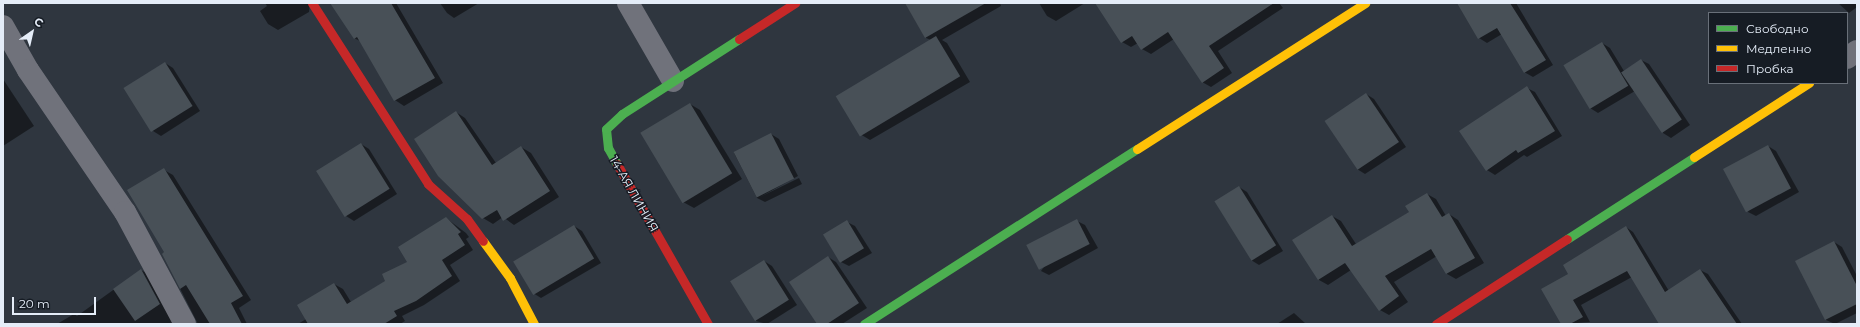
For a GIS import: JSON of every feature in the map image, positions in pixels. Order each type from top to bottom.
[{"type":"street","points":[[312,3],[428,184],[467,219],[510,278],[534,324]]},
{"type":"street","points":[[628,3],[673,81],[795,3]]},
{"type":"street","points":[[864,324],[1365,3]]},
{"type":"street","points":[[3,26],[28,70],[125,212],[185,324]]},
{"type":"street","points":[[1848,57],[1857,51]]},
{"type":"street","name":"14-АЯ ЛИНИЯ","points":[[673,81],[622,114],[606,129],[608,148],[708,324]]},
{"type":"street","points":[[1436,324],[1807,84]]},
{"type":"building","points":[[330,3],[391,3],[435,78],[394,101],[357,37],[354,39]]},
{"type":"building","points":[[905,3],[986,3],[925,38]]},
{"type":"building","points":[[1095,3],[1274,3],[1209,46],[1224,68],[1202,83],[1168,32],[1141,50],[1132,36],[1121,43]]},
{"type":"building","points":[[1457,3],[1510,3],[1546,60],[1524,73],[1497,28],[1478,39]]},
{"type":"building","points":[[936,36],[960,76],[860,137],[836,96]]},
{"type":"building","points":[[1602,42],[1628,86],[1590,109],[1563,65]]},
{"type":"building","points":[[1641,59],[1682,120],[1662,133],[1621,72]]},
{"type":"building","points":[[165,62],[193,106],[151,132],[123,88]]},
{"type":"building","points":[[1527,86],[1555,131],[1518,153],[1516,150],[1486,171],[1459,131]]},
{"type":"building","points":[[1366,93],[1399,142],[1358,170],[1325,121]]},
{"type":"building","points":[[690,103],[732,173],[683,203],[640,133]]},
{"type":"building","points":[[456,111],[492,165],[521,146],[550,191],[503,221],[497,210],[482,219],[438,176],[414,139]]},
{"type":"building","points":[[771,133],[794,178],[757,198],[734,152]]},
{"type":"building","points":[[361,143],[390,189],[345,217],[316,171]]},
{"type":"building","points":[[1768,145],[1791,188],[1746,212],[1723,169]]},
{"type":"building","points":[[164,168],[243,296],[231,303],[242,324],[210,324],[186,285],[180,289],[162,254],[164,252],[127,190]]},
{"type":"building","points":[[1239,186],[1276,245],[1252,261],[1214,201]]},
{"type":"building","points":[[1427,193],[1442,217],[1449,213],[1475,258],[1446,274],[1431,249],[1385,276],[1399,296],[1379,311],[1345,263],[1318,280],[1292,240],[1332,215],[1352,246],[1409,212],[1405,206]]},
{"type":"building","points":[[446,217],[461,232],[458,234],[465,245],[442,260],[452,276],[416,301],[394,311],[397,316],[384,324],[308,324],[297,305],[334,283],[347,304],[385,281],[382,274],[407,262],[398,247]]},
{"type":"building","points":[[1077,219],[1090,244],[1039,270],[1026,245]]},
{"type":"building","points":[[847,220],[864,248],[840,263],[823,234]]},
{"type":"building","points":[[574,225],[594,258],[533,295],[513,262]]},
{"type":"building","points":[[1626,226],[1665,292],[1700,269],[1737,324],[1659,324],[1627,271],[1573,300],[1583,317],[1570,324],[1561,324],[1541,289],[1568,274],[1563,265]]},
{"type":"building","points":[[1834,241],[1857,286],[1857,304],[1825,320],[1795,261]]},
{"type":"building","points":[[828,256],[859,303],[827,324],[817,324],[789,282]]},
{"type":"building","points":[[764,260],[789,300],[755,321],[730,281]]},
{"type":"building","points":[[141,269],[160,304],[135,321],[113,289]]},
{"type":"traffic: fast","points":[[617,164],[608,148],[606,129],[622,114],[739,39]]},
{"type":"traffic: fast","points":[[864,324],[1137,149]]},
{"type":"traffic: fast","points":[[1567,239],[1694,157]]},
{"type":"traffic: slow","points":[[1137,149],[1365,3]]},
{"type":"traffic: slow","points":[[1694,157],[1807,84]]},
{"type":"traffic: slow","points":[[483,241],[510,278],[534,324]]},
{"type":"traffic: jam","points":[[312,3],[428,184],[467,219],[483,241]]},
{"type":"traffic: jam","points":[[739,39],[795,3]]},
{"type":"traffic: jam","points":[[617,164],[708,324]]},
{"type":"traffic: jam","points":[[1436,324],[1567,239]]}]
